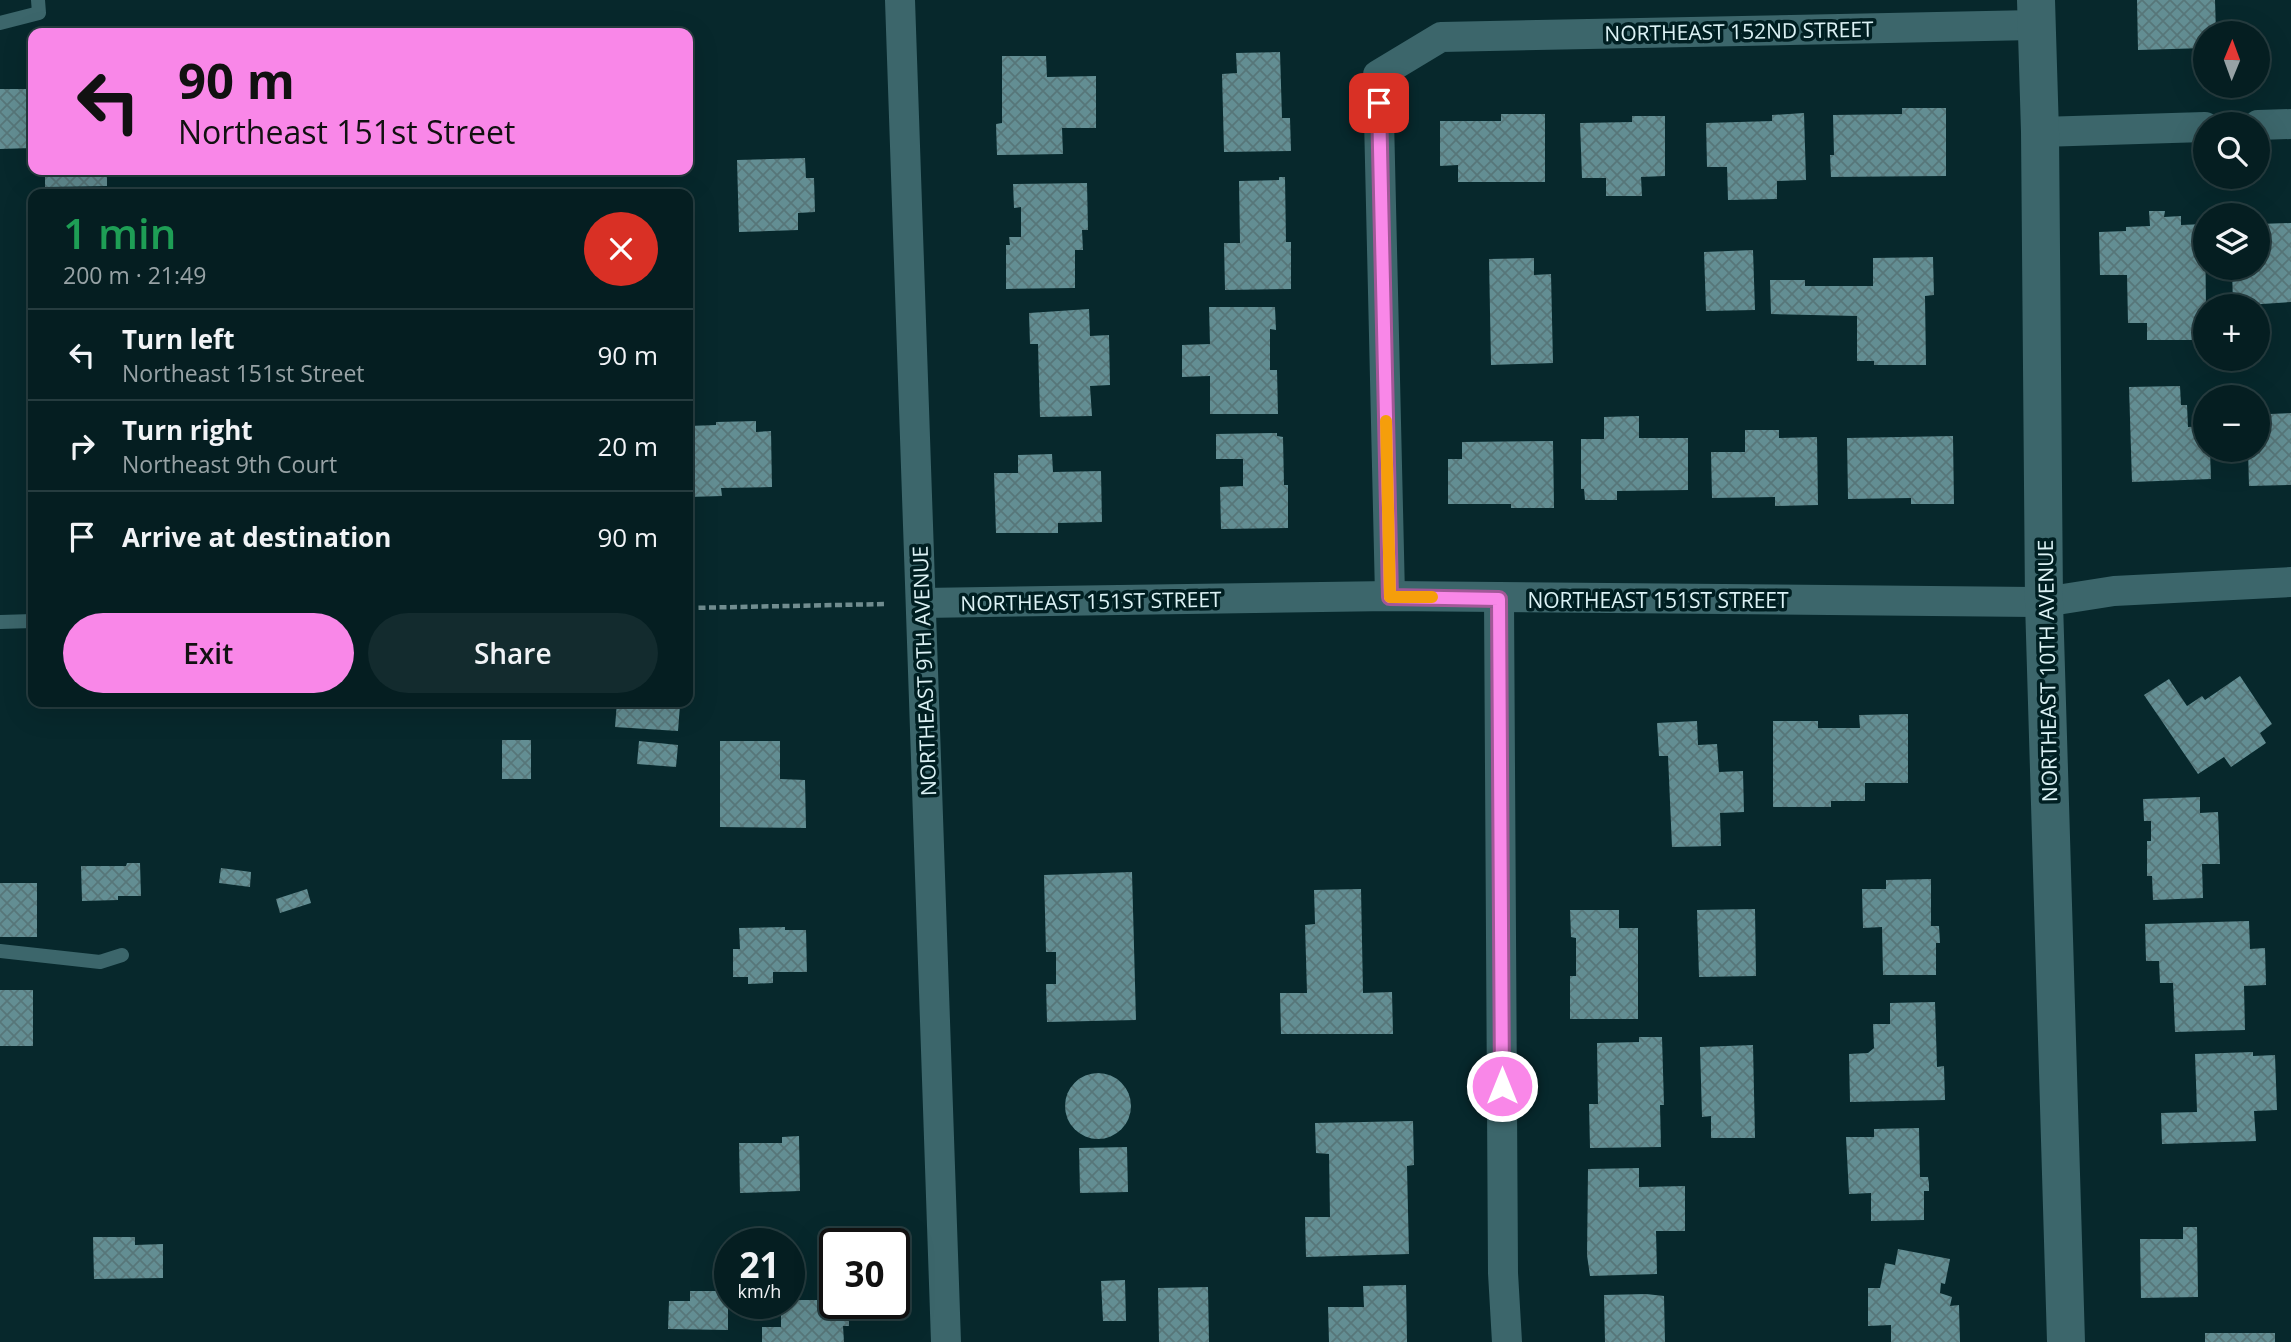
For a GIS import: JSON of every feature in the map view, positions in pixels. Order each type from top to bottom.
[{"type":"street","name":"NORTHEAST 9TH AVENUE","points":[[900,0],[946,1342]]},
{"type":"street","name":"NORTHEAST 152ND STREET","points":[[1390,597],[1378,75],[1441,37],[2036,12]]},
{"type":"street","name":"NORTHEAST 10TH AVENUE","points":[[2036,12],[2040,132],[2044,602],[2066,1342]]},
{"type":"street","points":[[2270,125],[2291,124]]},
{"type":"street","points":[[2040,132],[2193,127]]},
{"type":"street","name":"NORTHEAST 151ST STREET","points":[[922,603],[1390,597],[2044,602],[2114,591],[2291,582]]},
{"type":"street","points":[[1499,599],[1503,1259],[1507,1342]]},
{"type":"lane","points":[[0,23],[39,13],[38,0]]},
{"type":"lane","points":[[0,622],[28,621]]},
{"type":"lane","points":[[0,951],[100,962],[122,955]]},
{"type":"path","points":[[693,608],[922,603]]},
{"type":"building","points":[[2137,0],[2215,0],[2216,21],[2193,21],[2193,48],[2138,50]]},
{"type":"building","points":[[1280,52],[1282,118],[1290,118],[1291,151],[1224,152],[1222,74],[1237,73],[1236,53]]},
{"type":"building","points":[[1002,56],[1046,56],[1047,77],[1096,76],[1096,128],[1062,128],[1063,154],[997,155],[996,124],[1002,123]]},
{"type":"building","points":[[0,89],[28,89],[28,148],[0,149]]},
{"type":"building","points":[[1902,108],[1946,108],[1946,176],[1831,177],[1830,155],[1834,155],[1833,115],[1902,114]]},
{"type":"building","points":[[1804,113],[1806,180],[1777,181],[1777,199],[1728,200],[1727,167],[1707,167],[1706,123],[1772,121],[1772,115]]},
{"type":"building","points":[[1501,114],[1545,114],[1545,182],[1458,182],[1458,165],[1440,166],[1440,121],[1501,121]]},
{"type":"building","points":[[1632,116],[1665,116],[1665,176],[1641,177],[1642,196],[1606,196],[1606,178],[1582,178],[1580,123],[1632,122]]},
{"type":"building","points":[[805,158],[806,178],[814,178],[815,212],[798,213],[798,230],[739,232],[737,160]]},
{"type":"building","points":[[45,175],[107,175],[107,186],[45,187]]},
{"type":"building","points":[[1279,177],[1285,177],[1286,242],[1291,242],[1291,289],[1225,290],[1224,243],[1240,243],[1239,181],[1279,180]]},
{"type":"building","points":[[1087,183],[1088,230],[1082,230],[1083,250],[1075,250],[1075,288],[1006,289],[1006,245],[1010,245],[1009,237],[1021,237],[1021,207],[1014,208],[1013,184]]},
{"type":"building","points":[[2149,211],[2165,211],[2164,217],[2181,216],[2181,225],[2193,224],[2193,280],[2206,280],[2206,294],[2193,294],[2193,340],[2147,340],[2147,323],[2128,323],[2127,275],[2100,275],[2099,232],[2126,231],[2126,227],[2150,226]]},
{"type":"building","points":[[2291,223],[2291,302],[2270,303],[2270,294],[2233,294],[2232,280],[2270,280],[2270,224]]},
{"type":"building","points":[[1753,250],[1755,310],[1706,311],[1704,252]]},
{"type":"building","points":[[1933,257],[1934,295],[1925,296],[1926,365],[1874,365],[1874,361],[1857,361],[1857,316],[1771,314],[1770,280],[1805,280],[1805,286],[1873,286],[1873,258]]},
{"type":"building","points":[[1534,258],[1534,275],[1551,274],[1553,363],[1491,365],[1489,259]]},
{"type":"building","points":[[1209,307],[1275,307],[1276,330],[1270,329],[1270,370],[1277,370],[1278,414],[1210,414],[1210,376],[1182,377],[1182,345],[1210,344]]},
{"type":"building","points":[[1089,309],[1090,336],[1109,335],[1110,385],[1090,386],[1092,416],[1040,417],[1038,344],[1030,344],[1029,313]]},
{"type":"building","points":[[2180,386],[2181,405],[2187,405],[2188,427],[2193,427],[2193,462],[2210,462],[2211,479],[2132,482],[2129,387]]},
{"type":"building","points":[[2291,413],[2291,485],[2249,486],[2248,462],[2270,462],[2270,414]]},
{"type":"building","points":[[1639,416],[1639,438],[1688,438],[1688,490],[1617,491],[1617,500],[1585,500],[1584,489],[1581,489],[1581,439],[1604,439],[1604,417]]},
{"type":"building","points":[[756,421],[756,432],[771,431],[772,487],[721,488],[722,496],[693,497],[693,426],[716,425],[716,422]]},
{"type":"building","points":[[1745,430],[1779,430],[1779,438],[1817,437],[1818,505],[1775,506],[1775,497],[1712,498],[1711,452],[1745,452]]},
{"type":"building","points":[[1277,433],[1277,436],[1283,437],[1284,485],[1288,485],[1288,528],[1221,529],[1220,487],[1243,486],[1243,459],[1216,459],[1216,434]]},
{"type":"building","points":[[1953,436],[1954,504],[1911,504],[1911,498],[1848,499],[1847,438]]},
{"type":"building","points":[[1553,441],[1554,508],[1511,508],[1511,504],[1448,504],[1448,459],[1462,459],[1462,442]]},
{"type":"building","points":[[1052,454],[1053,472],[1101,471],[1102,522],[1058,523],[1058,533],[996,533],[994,473],[1018,473],[1018,455]]},
{"type":"building","points":[[2240,676],[2272,724],[2260,733],[2266,743],[2231,767],[2224,757],[2198,774],[2144,695],[2169,679],[2187,706],[2202,696],[2205,700]]},
{"type":"building","points":[[617,707],[680,707],[678,731],[615,727]]},
{"type":"building","points":[[1908,714],[1908,783],[1865,783],[1865,801],[1831,801],[1831,807],[1773,807],[1773,721],[1818,721],[1818,728],[1860,728],[1859,715]]},
{"type":"building","points":[[1697,721],[1698,745],[1717,744],[1719,772],[1743,771],[1744,812],[1720,813],[1721,846],[1672,847],[1668,756],[1659,756],[1657,723]]},
{"type":"building","points":[[502,740],[531,740],[531,779],[502,779]]},
{"type":"building","points":[[639,741],[678,745],[676,767],[637,764]]},
{"type":"building","points":[[720,741],[780,741],[780,779],[805,780],[806,828],[720,827]]},
{"type":"building","points":[[2200,797],[2200,813],[2218,812],[2220,864],[2202,864],[2203,898],[2153,900],[2152,876],[2147,876],[2147,841],[2151,841],[2151,821],[2144,821],[2143,799]]},
{"type":"building","points":[[127,863],[140,863],[141,896],[82,901],[81,866],[126,866]]},
{"type":"building","points":[[221,868],[251,872],[250,887],[219,883]]},
{"type":"building","points":[[1132,872],[1136,1020],[1047,1022],[1046,984],[1056,984],[1056,952],[1046,952],[1044,875]]},
{"type":"building","points":[[1931,879],[1931,926],[1939,926],[1940,943],[1936,943],[1936,975],[1883,975],[1882,927],[1863,928],[1862,889],[1886,889],[1886,880]]},
{"type":"building","points":[[0,883],[37,883],[37,937],[0,937]]},
{"type":"building","points":[[307,889],[311,903],[280,913],[276,899]]},
{"type":"building","points":[[1361,889],[1363,993],[1392,992],[1393,1034],[1281,1034],[1280,993],[1307,993],[1305,925],[1315,924],[1314,890]]},
{"type":"building","points":[[1755,909],[1756,976],[1699,977],[1697,910]]},
{"type":"building","points":[[1570,910],[1619,910],[1619,928],[1638,928],[1638,1019],[1570,1019],[1570,976],[1576,976],[1576,938],[1571,937]]},
{"type":"building","points":[[2249,921],[2250,949],[2265,948],[2266,985],[2244,986],[2245,1030],[2175,1032],[2173,983],[2160,983],[2159,961],[2146,961],[2145,924]]},
{"type":"building","points":[[785,927],[785,930],[806,930],[807,972],[773,972],[773,983],[748,984],[748,977],[733,977],[733,949],[740,949],[739,928]]},
{"type":"building","points":[[0,990],[33,990],[33,1046],[0,1046]]},
{"type":"building","points":[[1935,1002],[1937,1067],[1944,1066],[1945,1100],[1850,1102],[1849,1054],[1868,1053],[1874,1048],[1873,1024],[1890,1024],[1890,1003]]},
{"type":"building","points":[[1639,1037],[1662,1037],[1664,1105],[1660,1105],[1661,1147],[1590,1148],[1589,1104],[1598,1104],[1597,1043],[1639,1042]]},
{"type":"building","points":[[1753,1045],[1755,1138],[1711,1138],[1711,1116],[1702,1117],[1700,1047]]},
{"type":"building","points":[[2253,1052],[2253,1056],[2275,1055],[2277,1110],[2254,1111],[2256,1141],[2162,1144],[2161,1113],[2197,1112],[2195,1054]]},
{"type":"building","points":[[1091,1073],[1105,1073],[1117,1078],[1126,1087],[1131,1106],[1129,1119],[1122,1130],[1105,1139],[1091,1139],[1079,1134],[1070,1125],[1065,1113],[1065,1099],[1070,1087],[1079,1078]]},
{"type":"building","points":[[1413,1121],[1414,1165],[1407,1166],[1409,1254],[1306,1257],[1305,1217],[1330,1217],[1329,1154],[1316,1153],[1315,1123]]},
{"type":"building","points":[[1919,1128],[1920,1177],[1928,1177],[1929,1184],[1929,1191],[1924,1191],[1924,1220],[1871,1221],[1871,1193],[1849,1194],[1846,1137],[1874,1137],[1874,1129]]},
{"type":"building","points":[[799,1136],[800,1191],[740,1193],[739,1143],[782,1143],[782,1137]]},
{"type":"building","points":[[1127,1147],[1128,1192],[1080,1193],[1079,1148]]},
{"type":"building","points":[[1639,1168],[1639,1187],[1685,1186],[1685,1231],[1656,1231],[1657,1274],[1590,1276],[1587,1255],[1588,1169]]},
{"type":"building","points":[[2183,1227],[2197,1227],[2198,1297],[2141,1298],[2140,1239],[2183,1239]]},
{"type":"building","points":[[93,1237],[135,1237],[135,1245],[163,1244],[163,1278],[94,1279]]},
{"type":"building","points":[[1898,1249],[1950,1259],[1945,1284],[1941,1283],[1940,1293],[1952,1297],[1950,1306],[1959,1305],[1960,1342],[1891,1342],[1891,1325],[1868,1326],[1868,1288],[1880,1288],[1885,1263],[1895,1265]]},
{"type":"building","points":[[1125,1280],[1126,1321],[1103,1321],[1101,1281]]},
{"type":"building","points":[[1406,1285],[1407,1342],[1329,1342],[1328,1307],[1364,1307],[1363,1286]]},
{"type":"building","points":[[1208,1287],[1209,1342],[1159,1342],[1158,1288]]},
{"type":"building","points":[[690,1291],[714,1291],[714,1319],[728,1319],[728,1330],[668,1329],[669,1301],[690,1301]]},
{"type":"building","points":[[1604,1295],[1664,1296],[1665,1342],[1605,1342]]},
{"type":"building","points":[[805,1300],[819,1300],[819,1319],[849,1319],[849,1326],[843,1326],[844,1342],[762,1342],[762,1327],[781,1327],[781,1319],[805,1319]]},
{"type":"building","points":[[2205,1333],[2275,1333],[2275,1342],[2205,1342]]},
{"type":"slow traffic","points":[[1386,421],[1390,597],[1432,597]]},
{"type":"route","points":[[1379,103],[1390,597],[1499,599],[1502,1086]]}]
